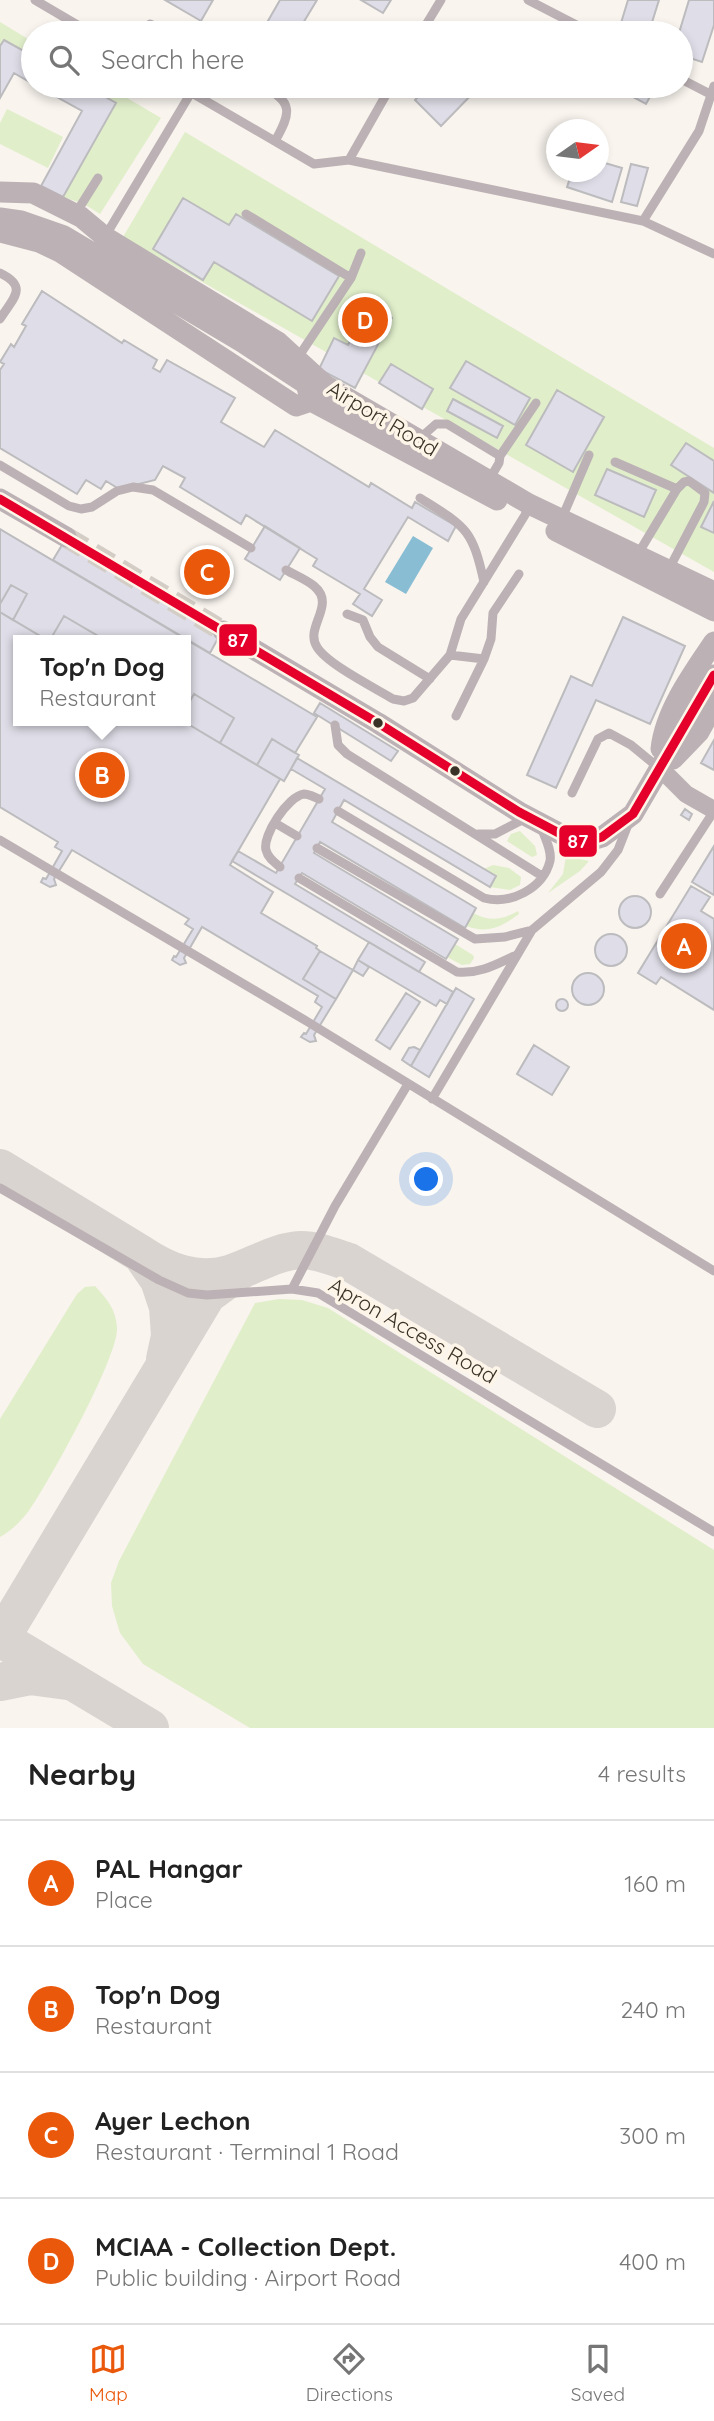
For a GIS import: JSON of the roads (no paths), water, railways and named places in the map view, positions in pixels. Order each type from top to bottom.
[{"type":"street","points":[[0,192],[33,193]]},
{"type":"street","name":"Airport Road","points":[[33,193],[75,215],[105,237],[278,342],[325,385],[489,480],[527,510],[562,519],[714,592]]},
{"type":"street","points":[[0,209],[33,193]]},
{"type":"street","name":"Airport Road","points":[[0,218],[21,220],[64,236],[242,342],[306,384],[311,401]]},
{"type":"street","name":"Airport Road","points":[[0,232],[38,242],[60,252],[296,406],[311,401],[527,510],[714,611]]},
{"type":"street","points":[[0,499],[66,537]]},
{"type":"street","points":[[223,631],[343,710],[574,841],[589,841],[602,837],[633,814],[714,675]]},
{"type":"street","points":[[660,769],[664,732],[694,672],[714,642]]},
{"type":"street","points":[[660,769],[699,732],[714,705]]},
{"type":"street","points":[[660,769],[687,794],[714,810]]},
{"type":"lane","points":[[35,0],[71,21]]},
{"type":"lane","points":[[428,21],[440,0]]},
{"type":"lane","points":[[528,0],[569,21]]},
{"type":"lane","points":[[643,221],[699,131],[712,90],[693,83]]},
{"type":"lane","points":[[105,237],[188,98]]},
{"type":"lane","points":[[207,98],[314,164],[349,160],[643,221],[714,254]]},
{"type":"lane","points":[[275,141],[287,120],[286,105],[281,98]]},
{"type":"lane","points":[[349,160],[384,98]]},
{"type":"lane","points":[[75,215],[97,178]]},
{"type":"lane","points":[[246,214],[351,278]]},
{"type":"lane","points":[[297,359],[351,278],[361,253]]},
{"type":"lane","points":[[0,273],[15,280],[18,286],[0,319]]},
{"type":"lane","points":[[489,480],[501,459],[500,456],[536,403]]},
{"type":"lane","points":[[418,440],[441,422],[500,456]]},
{"type":"lane","points":[[562,519],[589,455]]},
{"type":"lane","points":[[615,462],[677,489]]},
{"type":"lane","points":[[0,465],[68,506],[81,509],[92,507],[117,491],[133,487],[153,490],[251,548]]},
{"type":"lane","points":[[638,554],[677,489],[689,481],[705,494],[704,502],[669,569]]},
{"type":"lane","points":[[420,498],[461,523],[478,555],[484,582]]},
{"type":"lane","points":[[286,570],[315,587],[320,594],[323,609],[314,629],[315,645],[324,656],[393,699],[404,701],[413,698],[450,655],[461,619],[527,510]]},
{"type":"lane","points":[[456,716],[484,659],[491,639],[493,612],[519,574]]},
{"type":"lane","points":[[346,614],[363,620],[369,637],[378,647],[430,679]]},
{"type":"lane","points":[[450,655],[484,659]]},
{"type":"lane","points":[[335,725],[338,745],[347,754],[541,876]]},
{"type":"lane","points":[[572,793],[598,739],[609,733],[631,745],[660,769]]},
{"type":"lane","points":[[279,867],[272,861],[265,846],[275,823],[295,797],[310,795],[319,799]]},
{"type":"lane","points":[[660,894],[714,810]]},
{"type":"lane","points":[[338,811],[484,898],[496,901],[511,899],[528,891],[550,862],[550,852],[534,820],[495,834],[476,834]]},
{"type":"lane","points":[[432,1098],[532,930],[601,872],[618,849],[633,814]]},
{"type":"lane","points":[[275,823],[297,836]]},
{"type":"lane","points":[[0,839],[308,1022],[714,1271]]},
{"type":"lane","points":[[317,848],[475,939],[505,937],[532,930]]},
{"type":"lane","points":[[299,878],[457,972],[469,974],[485,970],[516,955]]},
{"type":"lane","points":[[292,1289],[335,1206],[408,1084]]},
{"type":"lane","name":"Apron Access Road","points":[[0,1188],[159,1280],[188,1293],[207,1295],[292,1289],[318,1293],[714,1532]]},
{"type":"water","points":[[413,536],[433,548],[406,594],[385,582]]},
{"type":"tunnel","points":[[66,537],[223,631]]},
{"type":"place","name":"MCIAA - Collection Dept.","points":[[365,320]]},
{"type":"place","name":"Ayer Lechon","points":[[207,572]]},
{"type":"place","name":"Top'n Dog","points":[[102,775]]},
{"type":"place","name":"PAL Hangar","points":[[684,946]]}]
